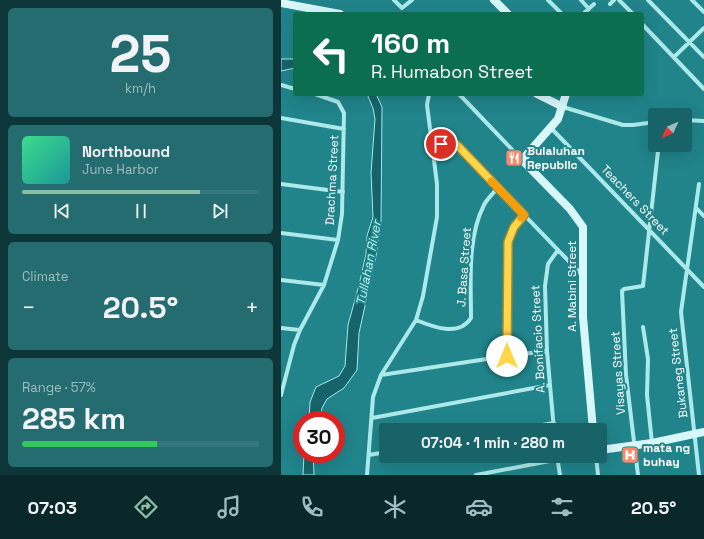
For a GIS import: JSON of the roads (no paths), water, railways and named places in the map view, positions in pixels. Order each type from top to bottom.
[{"type":"street","points":[[394,0],[402,8],[412,0]]},
{"type":"street","points":[[494,0],[506,12]]},
{"type":"street","points":[[548,0],[560,12]]},
{"type":"street","points":[[581,0],[589,9]]},
{"type":"street","points":[[610,4],[614,0]]},
{"type":"street","points":[[619,0],[631,12]]},
{"type":"street","points":[[648,0],[704,58]]},
{"type":"street","points":[[692,0],[704,12]]},
{"type":"street","points":[[281,3],[329,12]]},
{"type":"street","points":[[585,12],[594,4]]},
{"type":"street","points":[[644,26],[704,89]]},
{"type":"street","points":[[674,57],[704,28]]},
{"type":"street","points":[[281,85],[293,88]]},
{"type":"street","name":"Drachma Street","points":[[281,395],[283,377],[300,330],[324,285],[338,240],[342,214],[344,113],[337,102],[320,96]]},
{"type":"street","points":[[367,475],[373,397],[381,376],[416,320],[423,296],[437,217],[437,184],[427,105],[429,96]]},
{"type":"street","name":"A. Mabini Street","points":[[461,96],[570,209],[583,227],[583,317],[592,423]]},
{"type":"street","points":[[541,96],[563,107],[623,125],[633,126],[648,123]]},
{"type":"street","points":[[522,160],[558,119],[566,96]]},
{"type":"street","points":[[281,118],[344,129]]},
{"type":"street","points":[[692,120],[704,121]]},
{"type":"street","name":"Teachers Street","points":[[551,128],[704,287]]},
{"type":"street","points":[[432,145],[450,143],[457,145],[584,278]]},
{"type":"street","points":[[649,230],[658,152]]},
{"type":"street","points":[[281,184],[343,192]]},
{"type":"street","name":"Bukaneg Street","points":[[699,184],[681,312],[699,475]]},
{"type":"street","name":"J. Basa Street","points":[[416,320],[443,329],[460,328],[467,324],[471,318],[471,271],[477,223],[485,203],[498,188]]},
{"type":"street","points":[[696,208],[704,216]]},
{"type":"street","points":[[507,356],[508,242],[514,227],[524,215]]},
{"type":"street","name":"Visayas Street","points":[[637,475],[626,375],[622,291],[624,289],[642,287],[649,230]]},
{"type":"street","points":[[281,233],[338,240]]},
{"type":"street","name":"A. Bonifacio Street","points":[[554,423],[547,351],[545,276],[548,264],[558,250]]},
{"type":"street","points":[[281,280],[324,285]]},
{"type":"street","points":[[643,327],[648,359],[647,395],[652,443]]},
{"type":"street","points":[[281,328],[300,330]]},
{"type":"street","points":[[381,376],[547,351]]},
{"type":"street","points":[[372,418],[550,385]]},
{"type":"street","points":[[607,449],[652,443],[704,432]]},
{"type":"street","points":[[369,455],[379,453]]},
{"type":"street","points":[[476,475],[534,463]]},
{"type":"street","points":[[559,463],[560,475]]},
{"type":"street","points":[[597,463],[598,475]]},
{"type":"water","points":[[281,59],[293,59],[293,68],[281,71]]},
{"type":"water","name":"Tullahan River","points":[[368,96],[377,96],[382,107],[381,224],[376,256],[359,333],[357,370],[344,388],[327,399],[322,411],[310,411],[310,402],[316,387],[339,376],[345,366],[348,325],[359,285],[366,254],[367,236],[373,217],[371,173],[375,119],[373,108]]},
{"type":"water","points":[[304,463],[313,463],[314,475],[303,475]]},
{"type":"place","name":"Bulaluhan Republic","points":[[514,158]]},
{"type":"place","name":"mata ng buhay","points":[[630,455]]}]
